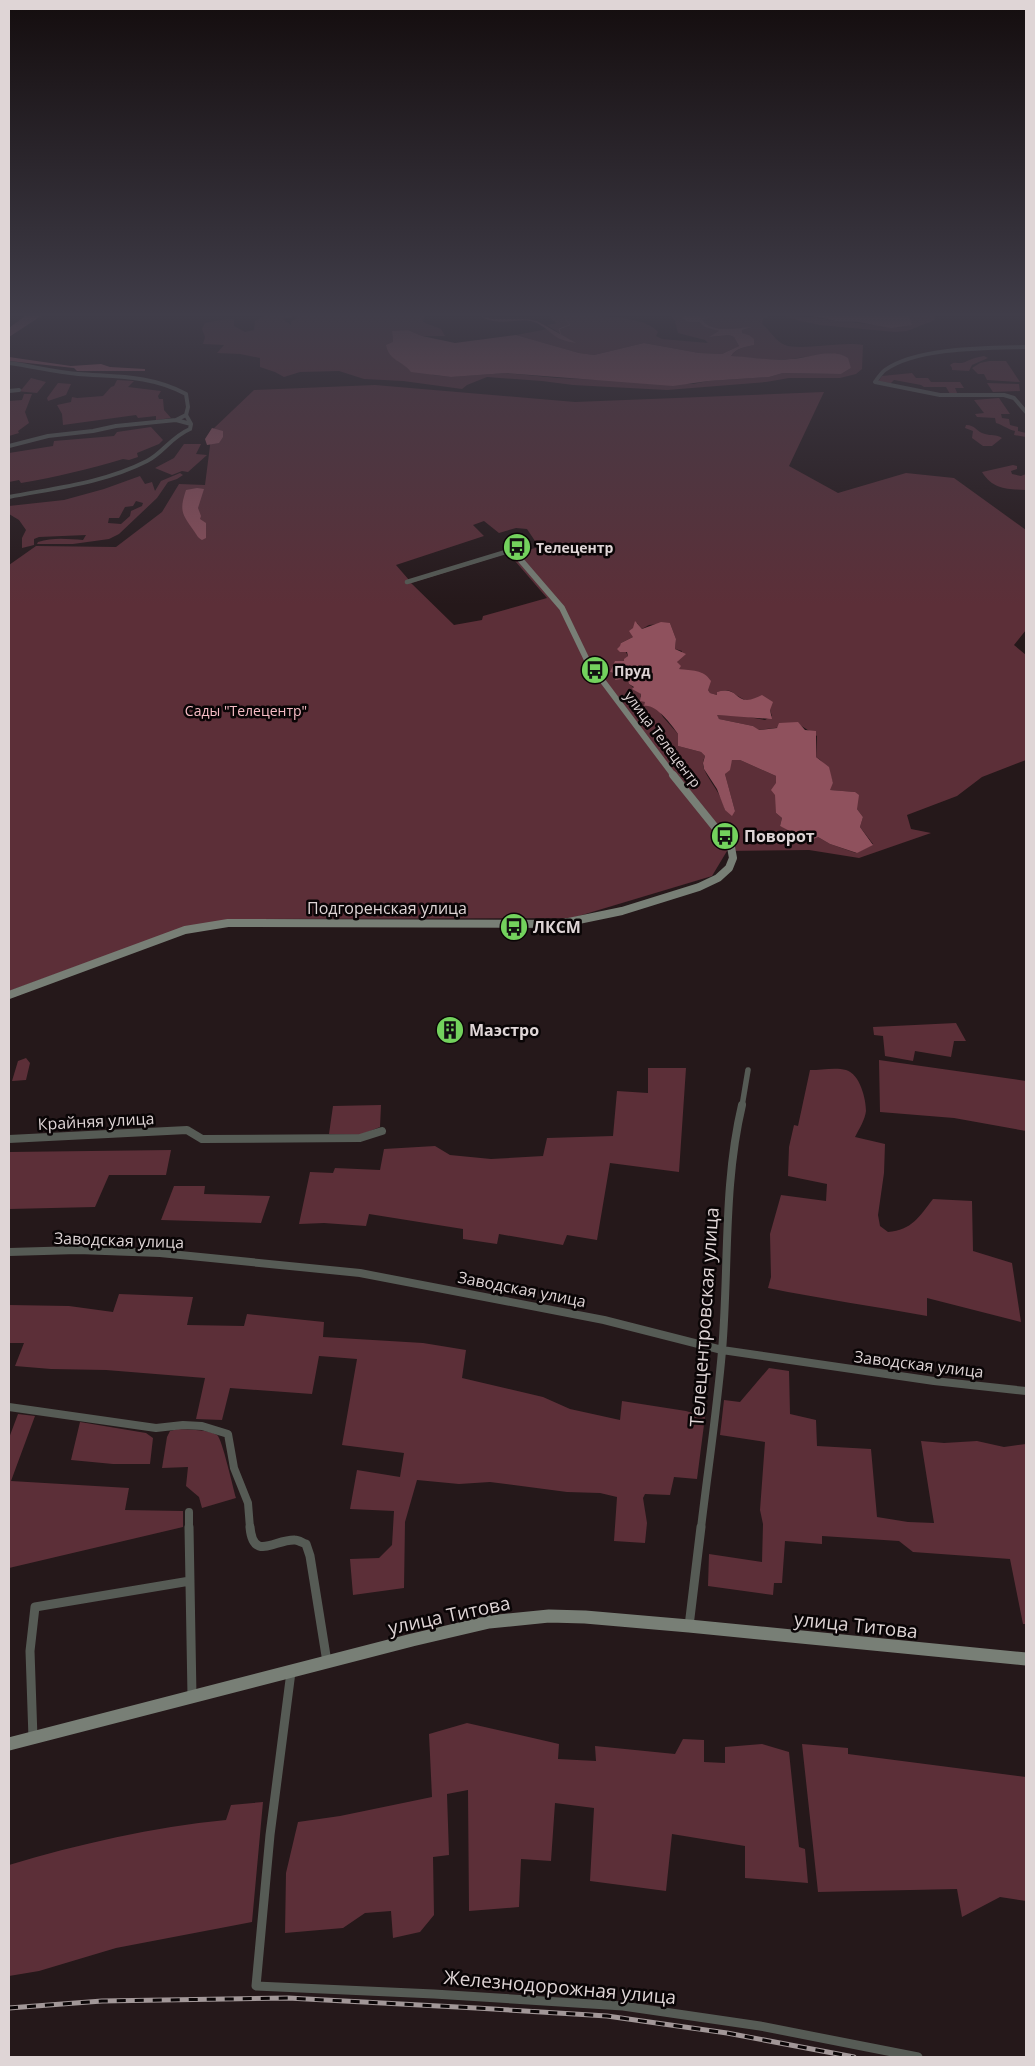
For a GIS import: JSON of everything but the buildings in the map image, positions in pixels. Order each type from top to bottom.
[{"type":"street","points":[[9,446],[48,436],[176,420],[186,415],[191,424],[190,429],[173,438],[153,457],[128,469],[90,480],[9,497]]},
{"type":"street","points":[[176,420],[191,424]]},
{"type":"street","name":"улица Телецентр","points":[[407,582],[512,550],[562,608],[576,640],[588,660],[670,771],[722,835]]},
{"type":"street","name":"Подгоренская улица","points":[[9,995],[171,934],[213,925],[317,923],[559,924],[584,921],[680,894],[716,878],[729,868],[733,856],[731,847],[722,835]]},
{"type":"street","name":"Телецентровская улица","points":[[690,1626],[722,1350],[731,1175],[735,1134],[744,1100],[748,1070]]},
{"type":"street","name":"Крайняя улица","points":[[9,1139],[185,1130],[202,1138],[360,1138],[382,1131]]},
{"type":"street","name":"Заводская улица","points":[[9,1252],[78,1250],[160,1253],[360,1273],[439,1286],[604,1320],[722,1350],[934,1381],[1026,1391]]},
{"type":"street","points":[[9,1407],[156,1428],[174,1424],[215,1427],[228,1434],[234,1468],[248,1503],[251,1538],[257,1545],[263,1547],[295,1540],[306,1544],[310,1556],[327,1662]]},
{"type":"street","points":[[189,1512],[192,1696]]},
{"type":"street","points":[[33,1738],[30,1652],[35,1607],[190,1581]]},
{"type":"street","name":"улица Титова","points":[[9,1744],[412,1640],[497,1621],[549,1616],[690,1626],[1026,1660]]},
{"type":"street","points":[[256,1986],[270,1835],[291,1672]]},
{"type":"street","name":"Железнодорожная улица","points":[[256,1986],[434,1994],[623,2006],[760,2026],[918,2057]]},
{"type":"green space","points":[[9,412],[25,412],[29,423],[18,431],[19,433],[9,436]]},
{"type":"green space","points":[[61,412],[166,412],[171,418],[156,420],[156,416],[138,418],[136,415],[63,425]]},
{"type":"green space","name":"Сады \"Телецентр\"","points":[[230,412],[814,412],[789,466],[838,493],[906,473],[954,478],[1026,530],[1026,630],[1014,645],[1026,655],[1026,760],[982,777],[957,796],[907,815],[911,829],[931,833],[859,858],[809,850],[727,851],[712,876],[572,918],[238,919],[185,927],[9,991],[9,565],[36,546],[116,547],[162,512],[179,484],[205,485],[212,430]],"holes":[[[484,521],[499,533],[516,528],[527,529],[539,547],[524,551],[505,551],[409,580],[396,565],[484,536],[473,525]],[[509,554],[547,598],[483,616],[482,620],[454,625],[411,583]],[[637,623],[642,629],[649,625],[670,623],[676,639],[675,649],[682,651],[677,662],[679,669],[690,672],[695,671],[710,693],[717,695],[717,692],[726,690],[732,692],[743,699],[770,710],[772,716],[765,720],[743,716],[716,715],[719,719],[753,726],[758,730],[800,725],[817,736],[816,757],[825,765],[830,775],[833,783],[829,790],[855,792],[857,809],[863,817],[860,827],[873,844],[856,853],[830,844],[818,837],[780,826],[782,818],[776,813],[776,776],[740,760],[732,760],[725,774],[735,811],[725,810],[704,769],[703,762],[705,756],[701,752],[678,746],[678,734],[659,710],[640,697],[641,694],[629,684],[627,678],[616,677],[618,674],[610,672],[620,661],[624,662],[628,656],[621,643],[633,637]]]},
{"type":"green space","points":[[1009,412],[1010,414],[1001,414],[1002,418],[1009,419],[1010,425],[1018,427],[1018,431],[1026,433],[1026,437],[1014,435],[1015,431],[996,423],[995,418],[977,417],[975,414]]},
{"type":"green space","points":[[966,425],[972,426],[987,435],[1002,438],[992,446],[983,446],[972,438],[973,431],[965,428]]},
{"type":"green space","points":[[151,427],[163,440],[159,444],[137,453],[138,457],[34,481],[21,483],[19,480],[9,482],[9,453],[53,446],[54,441],[114,436],[117,432]]},
{"type":"green space","points":[[184,444],[201,444],[196,454],[207,455],[188,472],[182,471],[172,475],[155,468],[174,458]]},
{"type":"green space","points":[[1013,465],[1017,466],[1017,469],[1011,471],[1012,474],[1021,476],[1026,474],[1026,490],[1007,489],[996,485],[986,478],[982,472]]},
{"type":"green space","points":[[180,473],[183,475],[168,482],[157,498],[119,534],[109,539],[73,544],[37,544],[44,540],[55,539],[83,540],[86,535],[39,537],[34,539],[34,545],[22,548],[22,538],[26,530],[19,520],[9,514],[9,506],[64,500],[104,489],[140,476],[145,484],[152,482],[155,491],[161,481]],"holes":[[[136,501],[143,503],[142,506],[131,511],[130,516],[121,524],[108,523],[109,518],[119,518],[125,507],[133,506]]]},
{"type":"green space","points":[[956,1023],[966,1041],[954,1041],[951,1057],[915,1051],[913,1061],[885,1056],[883,1036],[874,1035],[873,1027]]},
{"type":"green space","points":[[26,1058],[30,1063],[26,1080],[12,1081],[18,1061]]},
{"type":"green space","points":[[879,1060],[1026,1081],[1026,1131],[954,1118],[880,1112]]},
{"type":"green space","points":[[648,1068],[686,1068],[679,1172],[610,1163],[597,1240],[567,1235],[563,1245],[499,1234],[497,1244],[463,1239],[463,1229],[369,1214],[366,1226],[324,1223],[299,1224],[310,1172],[333,1173],[335,1168],[380,1170],[384,1149],[435,1146],[450,1155],[491,1159],[543,1156],[547,1138],[613,1136],[617,1091],[648,1093]]},
{"type":"green space","points":[[810,1070],[846,1070],[855,1076],[861,1088],[866,1111],[855,1137],[885,1144],[884,1173],[878,1215],[880,1226],[888,1232],[903,1229],[914,1222],[933,1199],[972,1201],[973,1251],[1012,1263],[1021,1322],[927,1298],[927,1316],[768,1288],[771,1277],[770,1234],[781,1195],[826,1201],[827,1184],[788,1176],[789,1147],[794,1125],[798,1126]]},
{"type":"green space","points":[[381,1105],[380,1127],[360,1135],[329,1134],[333,1106]]},
{"type":"green space","points":[[171,1150],[166,1175],[109,1175],[95,1207],[9,1209],[9,1152]]},
{"type":"green space","points":[[174,1186],[205,1186],[204,1194],[270,1196],[261,1223],[161,1220]]},
{"type":"green space","points":[[119,1294],[193,1297],[187,1325],[244,1326],[247,1314],[324,1322],[323,1337],[423,1343],[466,1350],[462,1378],[543,1397],[570,1409],[620,1420],[622,1401],[686,1411],[705,1417],[697,1479],[674,1477],[670,1495],[645,1494],[643,1498],[647,1523],[645,1543],[614,1541],[617,1497],[600,1493],[567,1492],[490,1482],[459,1484],[417,1480],[405,1522],[404,1588],[353,1595],[350,1559],[379,1558],[392,1545],[394,1511],[350,1509],[357,1470],[400,1477],[404,1453],[342,1445],[357,1359],[319,1356],[312,1394],[230,1388],[222,1420],[196,1419],[205,1378],[106,1370],[15,1366],[24,1343],[9,1343],[9,1305],[69,1306],[113,1312]]},
{"type":"green space","points":[[769,1368],[789,1371],[790,1414],[816,1420],[817,1446],[871,1449],[877,1517],[908,1522],[934,1523],[921,1441],[944,1443],[977,1441],[1004,1447],[1026,1444],[1026,1624],[1023,1624],[1010,1559],[913,1552],[899,1541],[822,1536],[822,1544],[785,1541],[782,1583],[774,1583],[773,1595],[708,1586],[709,1554],[762,1562],[763,1524],[760,1510],[765,1442],[720,1435],[724,1400],[740,1402]]},
{"type":"green space","points":[[18,1414],[35,1416],[11,1481],[129,1488],[125,1510],[183,1511],[183,1527],[9,1568],[9,1438]]},
{"type":"green space","points":[[80,1422],[146,1433],[153,1438],[150,1464],[113,1464],[71,1460]]},
{"type":"green space","points":[[178,1429],[203,1431],[217,1435],[236,1498],[202,1508],[199,1497],[186,1486],[188,1467],[162,1468],[167,1437],[170,1431]]},
{"type":"green space","points":[[467,1723],[559,1744],[558,1759],[596,1761],[595,1746],[675,1754],[683,1739],[704,1740],[704,1762],[725,1763],[725,1747],[762,1744],[789,1752],[799,1847],[805,1849],[808,1883],[745,1878],[745,1846],[672,1834],[666,1891],[590,1881],[594,1808],[555,1803],[551,1861],[521,1859],[519,1907],[469,1911],[468,1790],[447,1794],[449,1855],[433,1857],[434,1915],[420,1932],[393,1938],[391,1911],[365,1913],[343,1928],[285,1933],[286,1873],[298,1822],[340,1816],[432,1797],[429,1734]]},
{"type":"green space","points":[[802,1744],[848,1748],[848,1754],[1026,1777],[1026,1901],[1000,1897],[962,1917],[957,1889],[818,1892]]},
{"type":"green space","points":[[263,1802],[252,1922],[116,1948],[39,1971],[9,1976],[9,1865],[116,1837],[226,1820],[231,1805]]},
{"type":"shaded area","points":[[212,428],[223,431],[223,437],[219,443],[207,445],[205,439]]},
{"type":"shaded area","points":[[204,489],[198,508],[201,516],[200,519],[206,523],[206,538],[202,540],[197,536],[187,520],[182,508],[186,490]]},
{"type":"shaded area","points":[[635,621],[642,629],[661,622],[670,623],[676,639],[675,649],[686,654],[677,662],[681,666],[679,669],[697,671],[708,677],[711,681],[708,690],[710,693],[717,695],[717,692],[728,691],[747,700],[762,695],[773,702],[770,710],[772,719],[717,715],[719,719],[753,726],[759,730],[777,728],[779,723],[798,722],[805,730],[816,731],[816,757],[829,767],[833,783],[830,790],[855,792],[859,795],[857,809],[863,817],[860,827],[873,845],[857,853],[830,844],[818,837],[809,841],[780,826],[782,818],[776,813],[775,795],[771,790],[776,783],[776,776],[740,760],[732,760],[730,770],[725,774],[735,811],[732,816],[725,810],[717,789],[704,769],[705,756],[701,752],[678,746],[678,734],[667,720],[658,711],[649,706],[644,706],[645,702],[640,701],[641,694],[632,689],[634,687],[629,684],[627,678],[615,680],[617,674],[610,672],[615,661],[624,661],[628,656],[627,652],[620,652],[617,649],[621,643],[633,637],[629,631],[633,628]]},
{"type":"railway","points":[[9,2008],[102,2001],[288,1998],[476,2008],[607,2016],[727,2033],[854,2057]]},
{"type":"place","name":"Телецентр","points":[[517,547]]},
{"type":"place","name":"Пруд","points":[[595,670]]},
{"type":"place","name":"Поворот","points":[[725,836]]},
{"type":"place","name":"ЛКСМ","points":[[514,927]]},
{"type":"place","name":"Маэстро","points":[[450,1030]]}]
